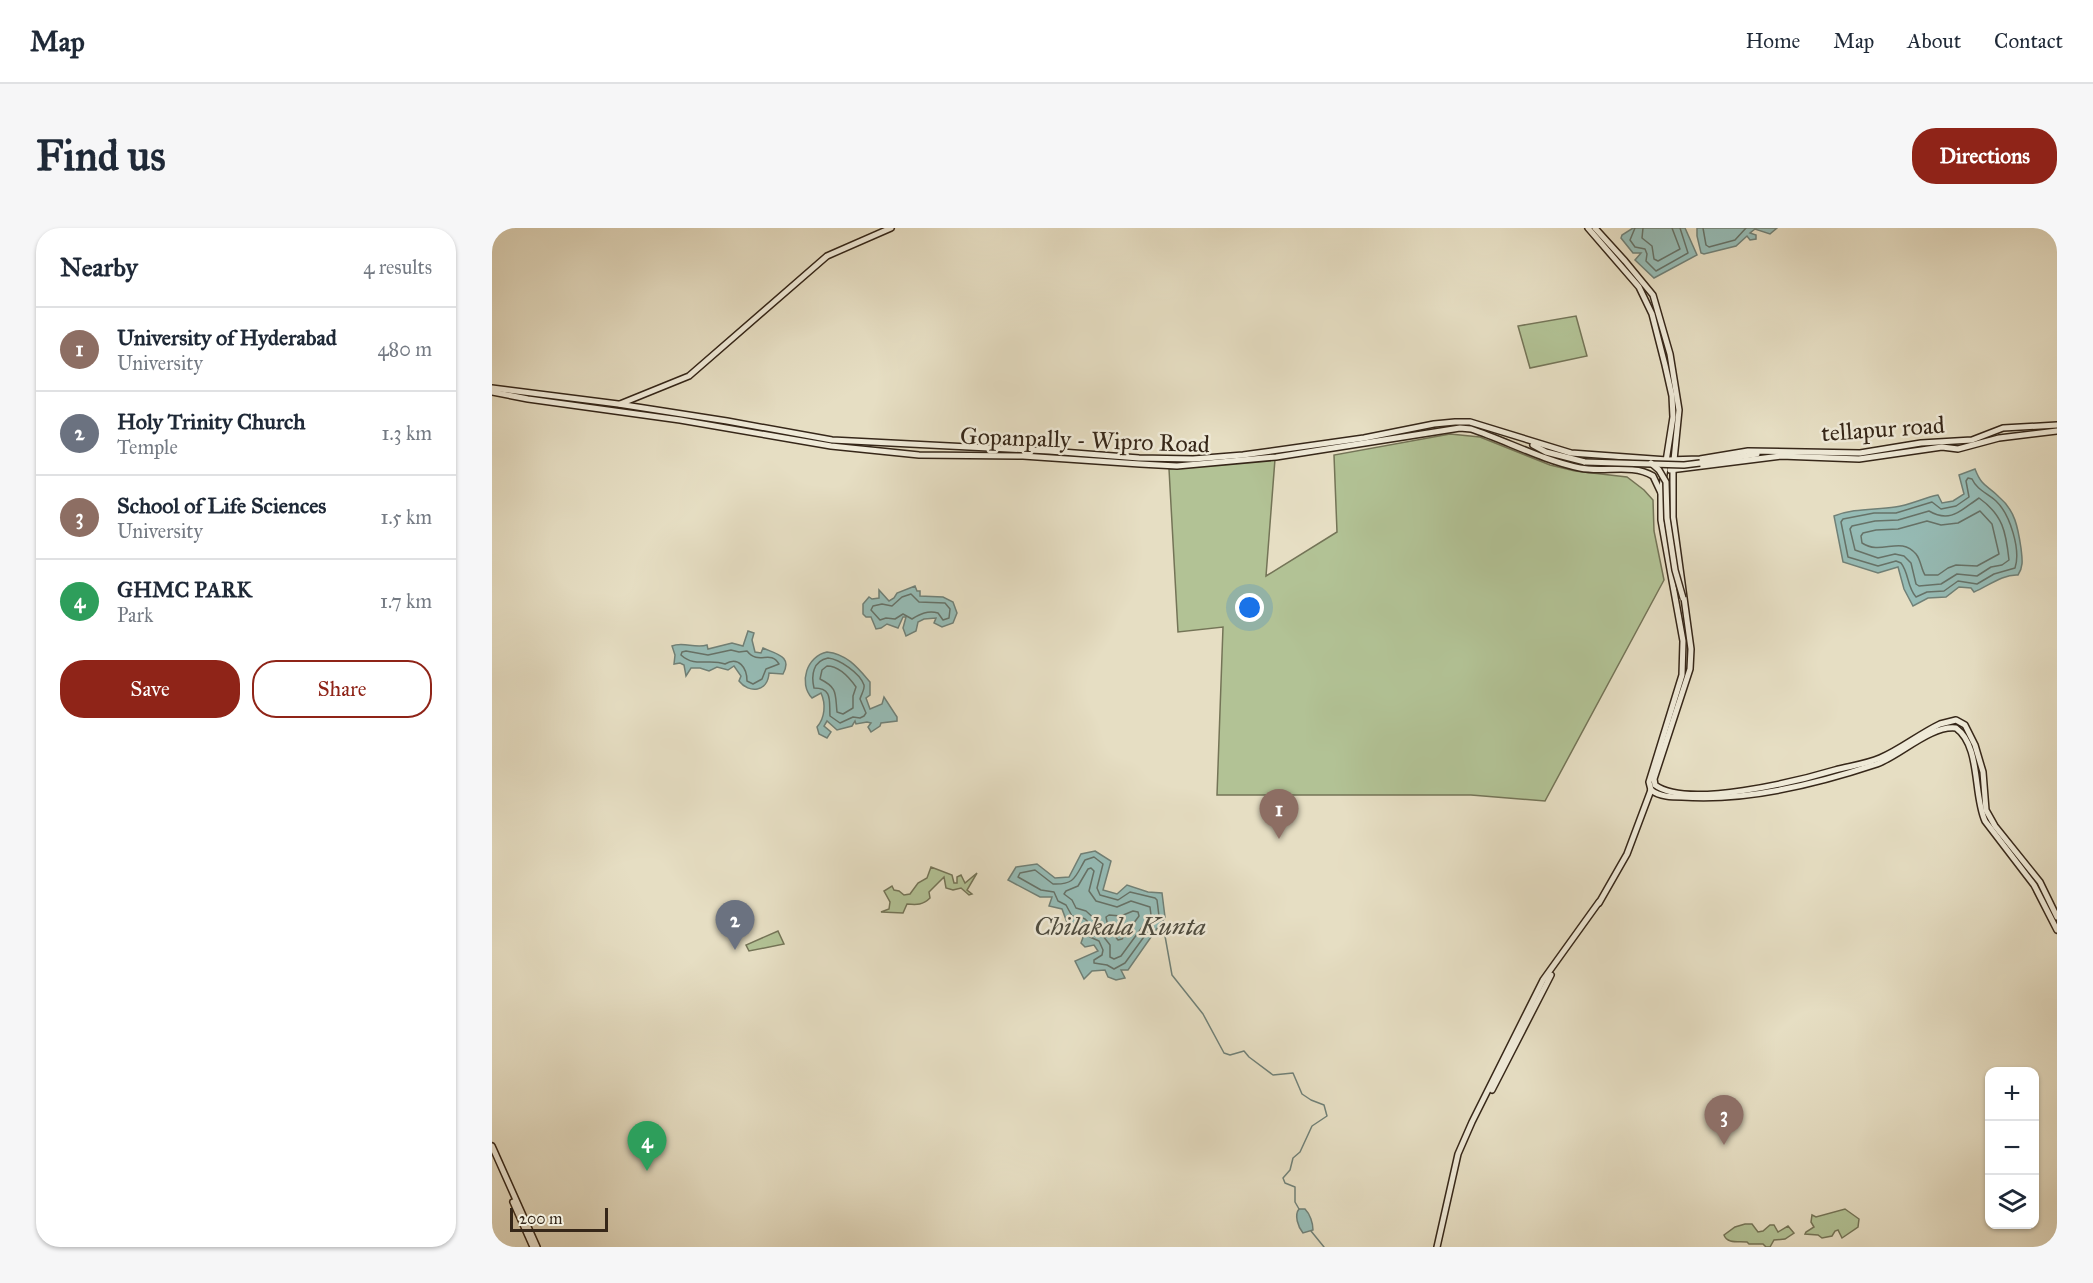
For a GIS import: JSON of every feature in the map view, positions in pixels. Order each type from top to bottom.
[{"type":"main road","points":[[618,404],[689,376],[827,256],[893,228]]},
{"type":"main road","points":[[637,408],[642,398],[694,375],[828,259],[890,232],[893,228]]},
{"type":"main road","points":[[1588,228],[1639,286],[1652,314],[1672,396],[1673,417],[1661,493],[1661,520],[1683,640],[1684,659],[1682,675],[1648,782],[1653,787],[1690,794],[1756,789],[1891,755],[1935,731],[1952,727],[1960,731],[1969,749],[1976,772],[1981,812],[1985,821],[2034,885],[2057,930]]},
{"type":"main road","points":[[1594,228],[1646,285],[1657,305],[1670,354],[1678,396],[1677,440],[1673,470],[1673,517],[1682,571],[1683,598]]},
{"type":"main road","name":"Gopanpally - Wipro Road","points":[[492,390],[618,404],[806,443],[919,454],[1023,456],[1140,464],[1276,458],[1448,429],[1471,429],[1555,461],[1583,469],[1673,470],[1781,456],[1859,459],[1942,447],[1959,449],[1999,438],[2057,431]]},
{"type":"main road","name":"Gopanpally - Wipro Road","points":[[492,390],[529,400],[708,422],[809,438],[891,445],[1030,450],[1186,462],[1294,448],[1444,422],[1470,422],[1529,442],[1571,453],[1674,460]]},
{"type":"main road","name":"tellapur road","points":[[1674,460],[1700,459],[1748,451],[1860,453],[1917,444],[1972,440],[2003,428],[2057,425]]},
{"type":"main road","points":[[1412,428],[1413,435]]},
{"type":"main road","name":"Gopanpally - Wipro Road","points":[[1529,442],[1546,452],[1585,462],[1684,465],[1779,451]]},
{"type":"main road","points":[[1917,444],[1918,451]]},
{"type":"main road","points":[[891,445],[892,452]]},
{"type":"main road","points":[[1437,1247],[1458,1155],[1470,1127],[1544,980],[1599,902],[1627,854],[1653,787],[1690,669],[1691,645],[1667,518],[1666,482],[1659,470],[1651,463]]},
{"type":"main road","points":[[1639,470],[1653,476],[1661,493]]},
{"type":"main road","points":[[1891,755],[1918,735],[1949,720],[1959,721],[1965,725],[1975,745],[1983,772],[1986,810],[1995,826],[2040,882],[2057,917]]},
{"type":"main road","points":[[492,1146],[535,1247]]},
{"type":"main road","points":[[492,1154],[535,1247]]},
{"type":"green space","points":[[1576,316],[1587,356],[1530,368],[1518,326]]},
{"type":"green space","points":[[1450,434],[1480,437],[1550,465],[1575,471],[1627,477],[1653,500],[1654,531],[1664,580],[1545,801],[1471,795],[1217,795],[1223,627],[1178,632],[1169,469],[1275,459],[1266,576],[1337,532],[1334,455]]},
{"type":"green space","points":[[931,867],[952,875],[954,883],[957,883],[957,877],[961,875],[965,883],[977,873],[967,890],[972,894],[969,895],[961,888],[953,890],[946,888],[944,877],[929,892],[930,898],[925,902],[907,904],[903,913],[881,912],[889,909],[890,902],[884,891],[892,886],[894,890],[904,895],[910,894],[918,883],[927,878]]},
{"type":"green space","points":[[778,931],[784,944],[749,951],[746,945]]},
{"type":"green space","points":[[1845,1209],[1859,1219],[1858,1227],[1842,1238],[1838,1230],[1832,1236],[1822,1238],[1818,1235],[1805,1234],[1814,1227],[1811,1222],[1812,1215],[1816,1217]]},
{"type":"green space","points":[[1752,1224],[1758,1232],[1770,1225],[1774,1225],[1778,1232],[1788,1226],[1794,1233],[1785,1239],[1774,1240],[1770,1247],[1763,1244],[1730,1241],[1724,1235],[1735,1227]]},
{"type":"water","points":[[1633,228],[1685,228],[1697,255],[1654,278],[1635,260],[1641,253],[1633,253],[1621,238]]},
{"type":"water","points":[[1697,228],[1777,228],[1770,234],[1755,229],[1750,233],[1756,235],[1756,239],[1750,240],[1747,236],[1736,246],[1704,254],[1701,253]]},
{"type":"water","points":[[1975,469],[1983,483],[2009,508],[2015,520],[2022,559],[2018,575],[2001,578],[1974,592],[1971,588],[1959,587],[1946,597],[1928,598],[1913,606],[1904,589],[1898,567],[1878,573],[1843,562],[1834,516],[1857,510],[1901,506],[1938,495],[1942,503],[1953,501],[1964,494],[1959,475]]},
{"type":"water","points":[[915,586],[917,591],[920,591],[920,596],[943,597],[953,602],[957,613],[953,623],[942,627],[934,623],[936,618],[924,619],[918,622],[916,631],[906,636],[903,628],[906,617],[903,617],[898,628],[887,624],[876,629],[871,617],[863,614],[863,604],[869,597],[879,598],[879,590],[889,601],[897,593]]},
{"type":"water","points":[[748,631],[754,633],[752,640],[755,652],[761,653],[763,648],[782,656],[786,663],[783,674],[769,673],[762,687],[753,689],[743,685],[739,681],[741,676],[734,666],[728,670],[717,667],[709,671],[691,668],[686,676],[684,665],[674,664],[675,655],[672,646],[707,645],[708,649],[732,643],[743,646]]},
{"type":"water","points":[[827,652],[846,659],[870,682],[870,695],[866,698],[870,709],[882,704],[884,697],[897,717],[897,721],[881,723],[871,732],[868,727],[871,723],[867,722],[856,724],[855,721],[852,726],[837,730],[827,721],[824,726],[831,732],[827,738],[819,734],[817,727],[823,715],[823,697],[821,693],[812,698],[805,678],[814,659]]},
{"type":"water","name":"Chilakala Kunta","points":[[1095,851],[1111,861],[1103,890],[1117,894],[1127,885],[1148,892],[1162,893],[1165,917],[1128,970],[1121,970],[1125,978],[1116,980],[1108,977],[1105,970],[1092,971],[1084,979],[1075,961],[1098,951],[1094,945],[1085,947],[1081,943],[1086,929],[1078,922],[1068,925],[1062,909],[1049,906],[1052,897],[1040,897],[1008,880],[1016,867],[1037,864],[1055,878],[1069,877],[1081,854]]},
{"type":"water","points":[[1299,1209],[1305,1209],[1308,1213],[1313,1230],[1303,1233],[1301,1230],[1297,1218]]},
{"type":"waterway","points":[[1163,920],[1167,928],[1165,936],[1172,975],[1203,1014],[1224,1053],[1230,1055],[1244,1051],[1273,1075],[1293,1073],[1302,1094],[1324,1105],[1327,1116],[1312,1126],[1300,1152],[1293,1158],[1290,1170],[1283,1178],[1285,1183],[1295,1187],[1295,1202],[1299,1209]]},
{"type":"waterway","points":[[1311,1231],[1324,1247]]},
{"type":"place","name":"University of Hyderabad","points":[[1279,839]]},
{"type":"place","name":"Holy Trinity Church","points":[[735,950]]},
{"type":"place","name":"School of Life Sciences","points":[[1724,1145]]},
{"type":"place","name":"GHMC PARK","points":[[647,1171]]}]
